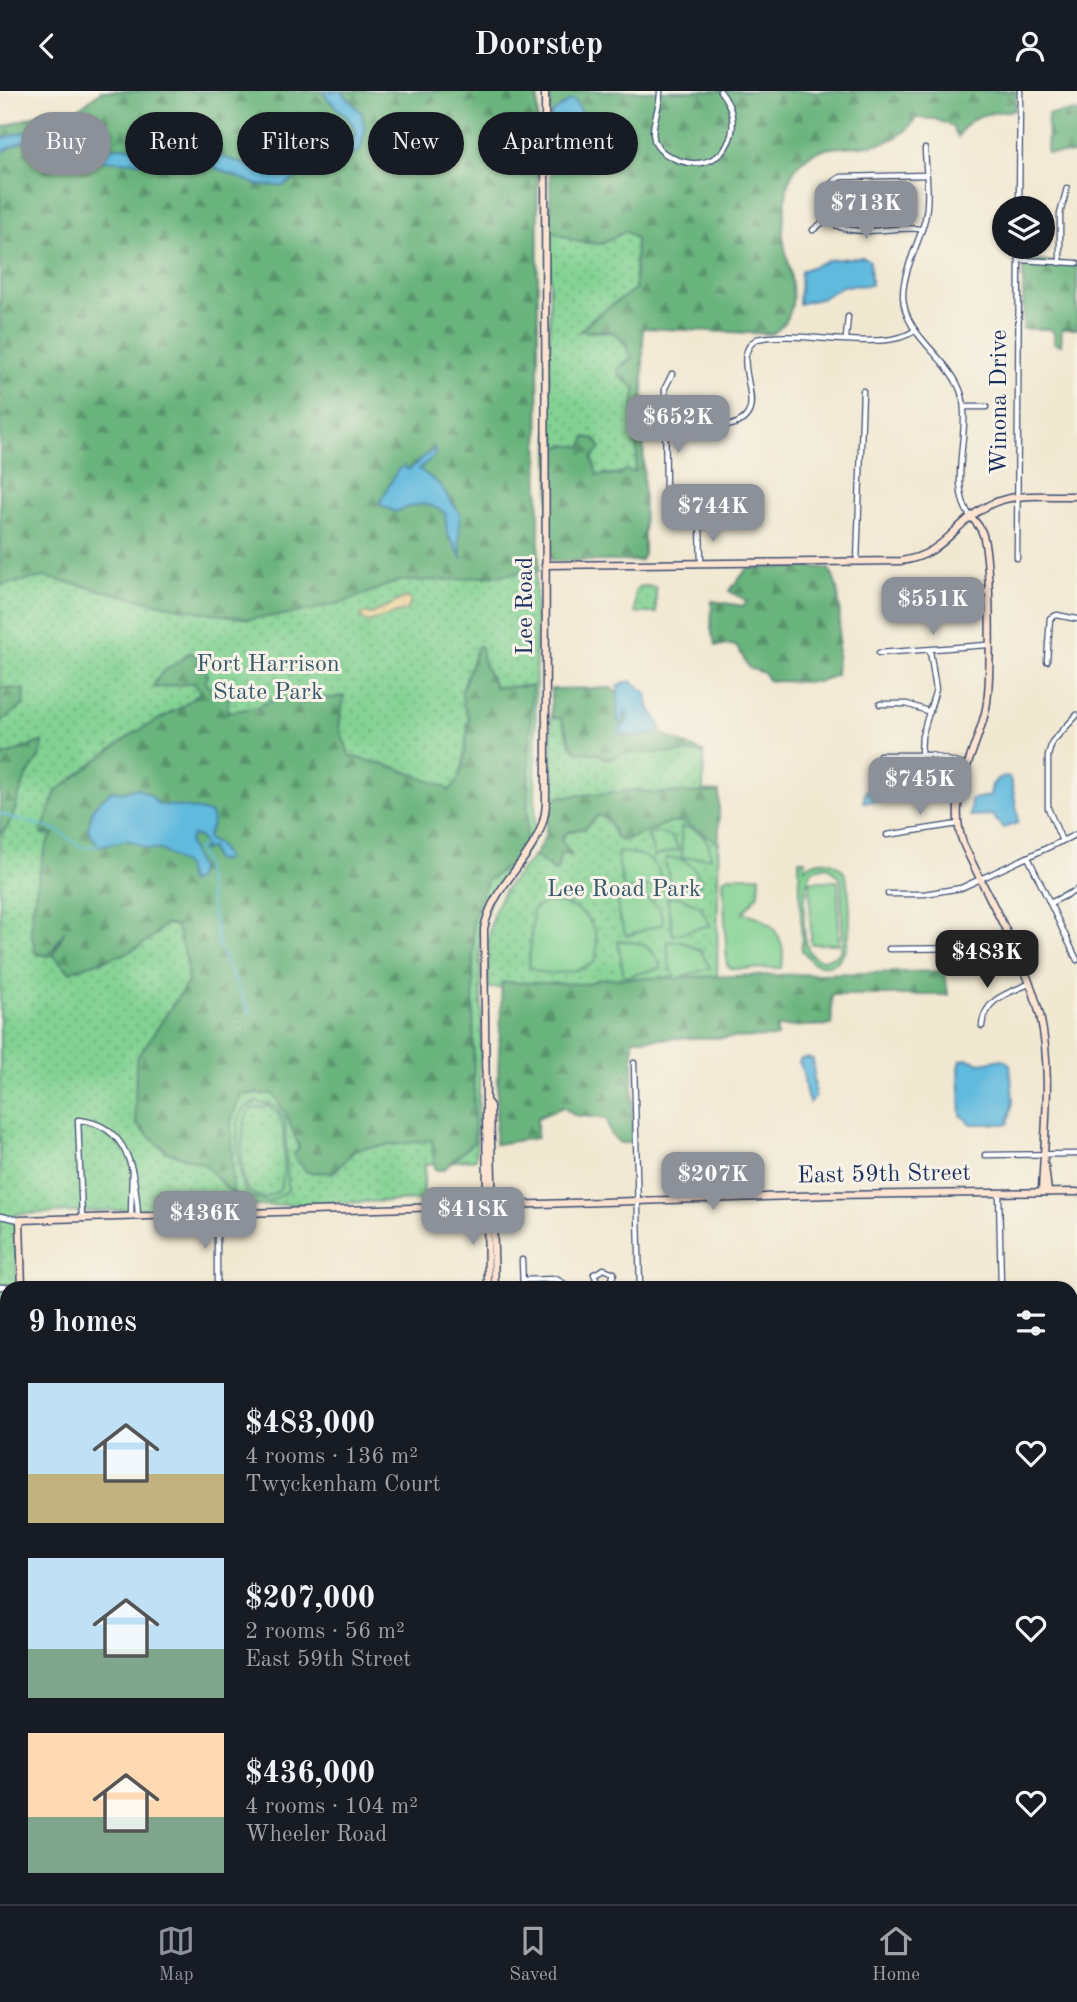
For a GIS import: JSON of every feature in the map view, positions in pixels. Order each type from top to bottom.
[{"type":"street","name":"Lee Road","points":[[494,1281],[484,1105],[487,1103],[485,923],[500,888],[535,845],[545,810],[545,91]]},
{"type":"street","points":[[660,91],[654,141],[666,155],[693,164],[714,159],[729,140],[732,115],[719,91]]},
{"type":"street","points":[[1019,196],[1020,91]]},
{"type":"street","points":[[925,149],[926,211],[903,292],[907,315],[915,330],[955,379],[964,408],[962,496],[971,517],[981,530],[986,548],[986,706],[958,795],[958,824],[980,880],[1029,984],[1044,1040],[1045,1192]]},
{"type":"street","points":[[922,229],[847,229],[828,218],[823,208],[824,195],[837,179],[926,175]]},
{"type":"street","points":[[1060,263],[1060,214],[1067,188]]},
{"type":"street","points":[[813,230],[828,218]]},
{"type":"street","points":[[1019,260],[1077,263]]},
{"type":"street","name":"Winona Drive","points":[[1017,558],[1019,260]]},
{"type":"street","points":[[846,338],[848,317]]},
{"type":"street","points":[[665,427],[728,426],[746,414],[752,394],[744,356],[753,341],[765,338],[846,338],[890,342],[915,330]]},
{"type":"street","points":[[672,373],[665,385],[668,505],[681,520],[700,524],[732,523],[759,507]]},
{"type":"street","points":[[857,562],[863,391]]},
{"type":"street","points":[[964,408],[986,407]]},
{"type":"street","points":[[545,565],[897,561],[920,557],[942,545],[971,517],[992,503],[1017,497],[1077,496]]},
{"type":"street","points":[[700,524],[701,564]]},
{"type":"street","points":[[953,592],[987,592]]},
{"type":"street","points":[[1047,661],[1050,618],[1057,615],[1077,619]]},
{"type":"street","points":[[879,653],[930,651],[957,645],[987,645]]},
{"type":"street","points":[[921,755],[922,738],[936,687],[930,651]]},
{"type":"street","points":[[880,704],[907,704],[930,712]]},
{"type":"street","points":[[1062,841],[1048,808],[1048,758],[1052,742],[1077,715]]},
{"type":"street","points":[[880,755],[939,756],[967,766]]},
{"type":"street","points":[[887,835],[958,824]]},
{"type":"street","points":[[888,894],[929,893],[961,888],[1077,834]]},
{"type":"street","points":[[1028,857],[1074,948],[1077,960]]},
{"type":"street","points":[[1050,903],[1077,890]]},
{"type":"street","points":[[889,949],[978,948],[1007,938]]},
{"type":"street","points":[[982,1026],[984,1014],[992,1002],[1029,984]]},
{"type":"street","points":[[634,1063],[640,1281]]},
{"type":"street","points":[[82,1219],[78,1120],[99,1125],[113,1134],[126,1151],[133,1169],[135,1217]]},
{"type":"street","points":[[985,1154],[1077,1153]]},
{"type":"street","points":[[999,1192],[1001,1281]]},
{"type":"street","name":"East 59th Street","points":[[20,1220],[637,1201],[1077,1192]]},
{"type":"street","name":"Lee Road","points":[[488,1281],[489,1205]]},
{"type":"street","points":[[217,1214],[217,1281]]},
{"type":"street","points":[[0,1216],[20,1220],[22,1281]]},
{"type":"street","points":[[523,1260],[523,1280],[560,1281]]},
{"type":"street","points":[[597,1281],[594,1274],[599,1269],[607,1269],[615,1275],[612,1281]]},
{"type":"green space","points":[[101,91],[537,91],[537,112],[478,112],[478,175],[537,175],[539,571],[450,580],[398,581],[345,602],[292,614],[248,619],[174,607],[44,577],[0,585],[0,128],[21,120],[21,175],[111,175],[111,112],[54,112],[77,110]]},
{"type":"green space","name":"Fort Harrison State Park","points":[[307,91],[538,91],[538,112],[478,112],[478,175],[538,175],[535,819],[532,841],[519,862],[497,884],[479,932],[482,1015],[476,1159],[425,1164],[423,1200],[16,1214],[17,1281],[0,1281],[0,148],[21,144],[21,175],[111,175],[111,127],[125,125],[125,175],[223,175],[223,112],[194,112]]},
{"type":"green space","points":[[550,91],[1016,91],[1016,110],[989,113],[975,118],[958,137],[952,126],[935,119],[916,118],[901,134],[885,142],[830,148],[813,153],[799,164],[788,183],[783,232],[791,275],[792,302],[783,325],[772,334],[643,328],[644,555],[640,561],[552,561],[550,553],[549,450],[566,445],[582,447],[586,437],[595,439],[601,448],[592,458],[597,475],[619,475],[625,470],[635,472],[637,450],[633,408],[636,388],[619,377],[618,368],[633,358],[622,340],[613,333],[581,331],[592,319],[635,289],[636,239],[626,231],[601,244],[578,242],[550,231],[550,175],[638,175],[638,112],[550,112]]},
{"type":"green space","points":[[1077,111],[1077,154],[1047,153],[1048,114]]},
{"type":"green space","points":[[550,231],[578,242],[601,244],[626,231],[636,239],[635,289],[592,319],[581,331],[613,333],[622,340],[633,358],[624,362],[620,377],[637,388],[634,408],[637,450],[635,472],[597,475],[592,458],[595,452],[566,445],[549,450]]},
{"type":"green space","points":[[1023,260],[1077,264],[1077,329],[1062,329],[1061,345],[1054,343],[1054,333],[1049,329],[1023,329]]},
{"type":"green space","points":[[748,568],[829,569],[838,593],[840,621],[836,675],[817,682],[768,680],[764,673],[749,668],[735,646],[716,646],[711,630],[712,601],[743,606],[747,601],[729,591]]},
{"type":"green space","points":[[640,586],[656,587],[656,613],[635,613],[635,591]]},
{"type":"green space","points":[[478,646],[481,647],[483,661],[495,687],[532,686],[526,845],[514,861],[487,881],[473,918],[474,1142],[443,1170],[435,1170],[432,1140],[356,1149],[333,1173],[307,1172],[293,1156],[299,1147],[286,1114],[273,1094],[241,1094],[231,1121],[233,1195],[204,1164],[165,1151],[137,1125],[136,1060],[188,982],[187,962],[176,926],[165,924],[132,950],[70,972],[53,955],[65,930],[49,956],[35,953],[31,931],[35,896],[41,864],[53,834],[41,834],[56,791],[134,733],[180,708],[200,693],[195,683],[153,688],[159,676],[190,652],[201,658],[207,673],[206,683],[211,688],[233,687],[238,693],[229,698],[227,712],[254,708],[278,698],[303,702],[344,696],[339,727],[350,756],[397,768],[449,791],[459,778],[463,765],[469,718],[463,705],[462,690]]},
{"type":"green space","points":[[0,687],[25,690],[24,705],[0,722]]},
{"type":"green space","points":[[611,688],[662,734],[704,753],[627,753],[606,759],[599,754],[575,751],[561,719],[551,717],[551,689]]},
{"type":"green space","name":"Lee Road Park","points":[[551,717],[561,718],[571,746],[606,758],[627,753],[704,753],[703,791],[719,792],[717,984],[489,988],[490,932],[496,907],[502,894],[531,860],[546,835],[552,792]]},
{"type":"green space","points":[[43,741],[37,761],[22,787],[10,823],[0,835],[0,757]]},
{"type":"green space","points":[[638,790],[652,793],[719,792],[719,843],[683,822],[668,823],[623,841],[617,839],[608,820],[599,815],[585,828],[567,832],[561,839],[572,855],[560,854],[558,868],[554,871],[535,856],[545,836],[550,798]]},
{"type":"green space","points":[[681,827],[693,829],[706,839],[711,857],[682,858]]},
{"type":"green space","points":[[657,832],[673,838],[679,850],[654,856],[648,834]]},
{"type":"green space","points":[[617,853],[634,853],[647,858],[657,868],[662,884],[626,891]]},
{"type":"green space","points":[[665,859],[678,859],[689,864],[700,878],[701,885],[671,889]]},
{"type":"green space","points":[[799,860],[805,860],[805,868],[816,862],[828,861],[838,866],[846,876],[850,919],[845,949],[838,960],[828,965],[813,963],[802,950]],"holes":[[[828,866],[841,879],[843,942],[839,954],[825,960],[820,959],[808,949],[804,932],[807,884],[814,869]]]},
{"type":"green space","points":[[728,876],[760,876],[759,893],[743,913],[762,919],[776,932],[782,948],[781,968],[732,969],[727,965],[723,880]]},
{"type":"green space","points":[[810,881],[838,881],[839,944],[811,944]]},
{"type":"green space","points":[[618,895],[642,897],[654,903],[662,915],[663,924],[626,936],[618,913]]},
{"type":"green space","points":[[680,897],[700,906],[710,925],[673,935],[667,898]]},
{"type":"green space","points":[[546,902],[570,906],[587,918],[596,937],[595,961],[572,971],[552,973],[529,966],[533,910]]},
{"type":"green space","points":[[618,941],[639,943],[650,949],[661,968],[624,977]]},
{"type":"green space","points":[[681,941],[701,951],[710,968],[675,979],[669,963],[667,942]]},
{"type":"green space","points":[[945,971],[948,995],[831,995],[832,1025],[777,1027],[777,1037],[633,1039],[632,1143],[620,1143],[610,1134],[607,1119],[574,1115],[563,1107],[537,1118],[537,1138],[495,1144],[502,982],[587,984],[599,979]]},
{"type":"green space","points":[[257,1102],[276,1106],[285,1120],[288,1191],[269,1202],[249,1197],[240,1170],[238,1123],[243,1111]],"holes":[[[268,1106],[278,1114],[282,1124],[284,1166],[279,1191],[265,1198],[254,1195],[246,1186],[242,1146],[247,1115],[251,1109]]]},
{"type":"sand","points":[[406,597],[411,601],[407,610],[367,622],[361,618],[362,614],[372,614]]},
{"type":"water","points":[[323,91],[341,91],[362,113],[365,131],[360,150],[354,154],[354,112],[342,112]]},
{"type":"water","points":[[570,100],[575,101],[582,112],[555,112]]},
{"type":"water","points":[[21,133],[21,142],[0,153],[0,139]]},
{"type":"water","points":[[111,147],[125,147],[125,161],[111,161]]},
{"type":"water","points":[[223,157],[237,162],[237,175],[301,175],[283,186],[258,185],[223,171]]},
{"type":"water","points":[[863,257],[870,261],[871,285],[843,286],[822,298],[799,304],[801,271],[829,260]]},
{"type":"water","points":[[435,448],[434,456],[419,469],[439,484],[460,514],[459,543],[463,560],[447,533],[445,513],[426,505],[395,512],[379,504],[397,471],[404,466],[408,470]]},
{"type":"water","points":[[631,681],[647,693],[649,707],[662,729],[658,733],[637,737],[620,735],[620,729],[628,720],[626,712],[622,722],[617,722],[618,686]]},
{"type":"water","points":[[1009,777],[1018,823],[1003,828],[992,815],[970,816],[971,799],[990,796],[992,785],[998,778]]},
{"type":"water","points":[[899,786],[947,793],[950,797],[863,802],[866,790],[882,792]]},
{"type":"water","points":[[137,788],[149,794],[159,805],[211,814],[213,821],[207,839],[218,845],[226,857],[224,860],[215,861],[211,848],[202,850],[205,846],[200,837],[192,835],[189,843],[199,868],[197,879],[189,883],[186,866],[162,850],[149,849],[128,840],[98,846],[88,829],[93,808],[112,790],[121,792]]},
{"type":"water","points":[[807,1058],[813,1060],[815,1097],[810,1103],[799,1062]]},
{"type":"water","points":[[1002,1059],[1010,1064],[1013,1101],[1008,1124],[971,1124],[961,1115],[959,1068],[961,1060],[981,1063]]},
{"type":"waterway","points":[[0,814],[57,830],[81,847],[98,846]]},
{"type":"waterway","points":[[204,844],[197,849],[203,860],[218,945],[251,1015]]}]
